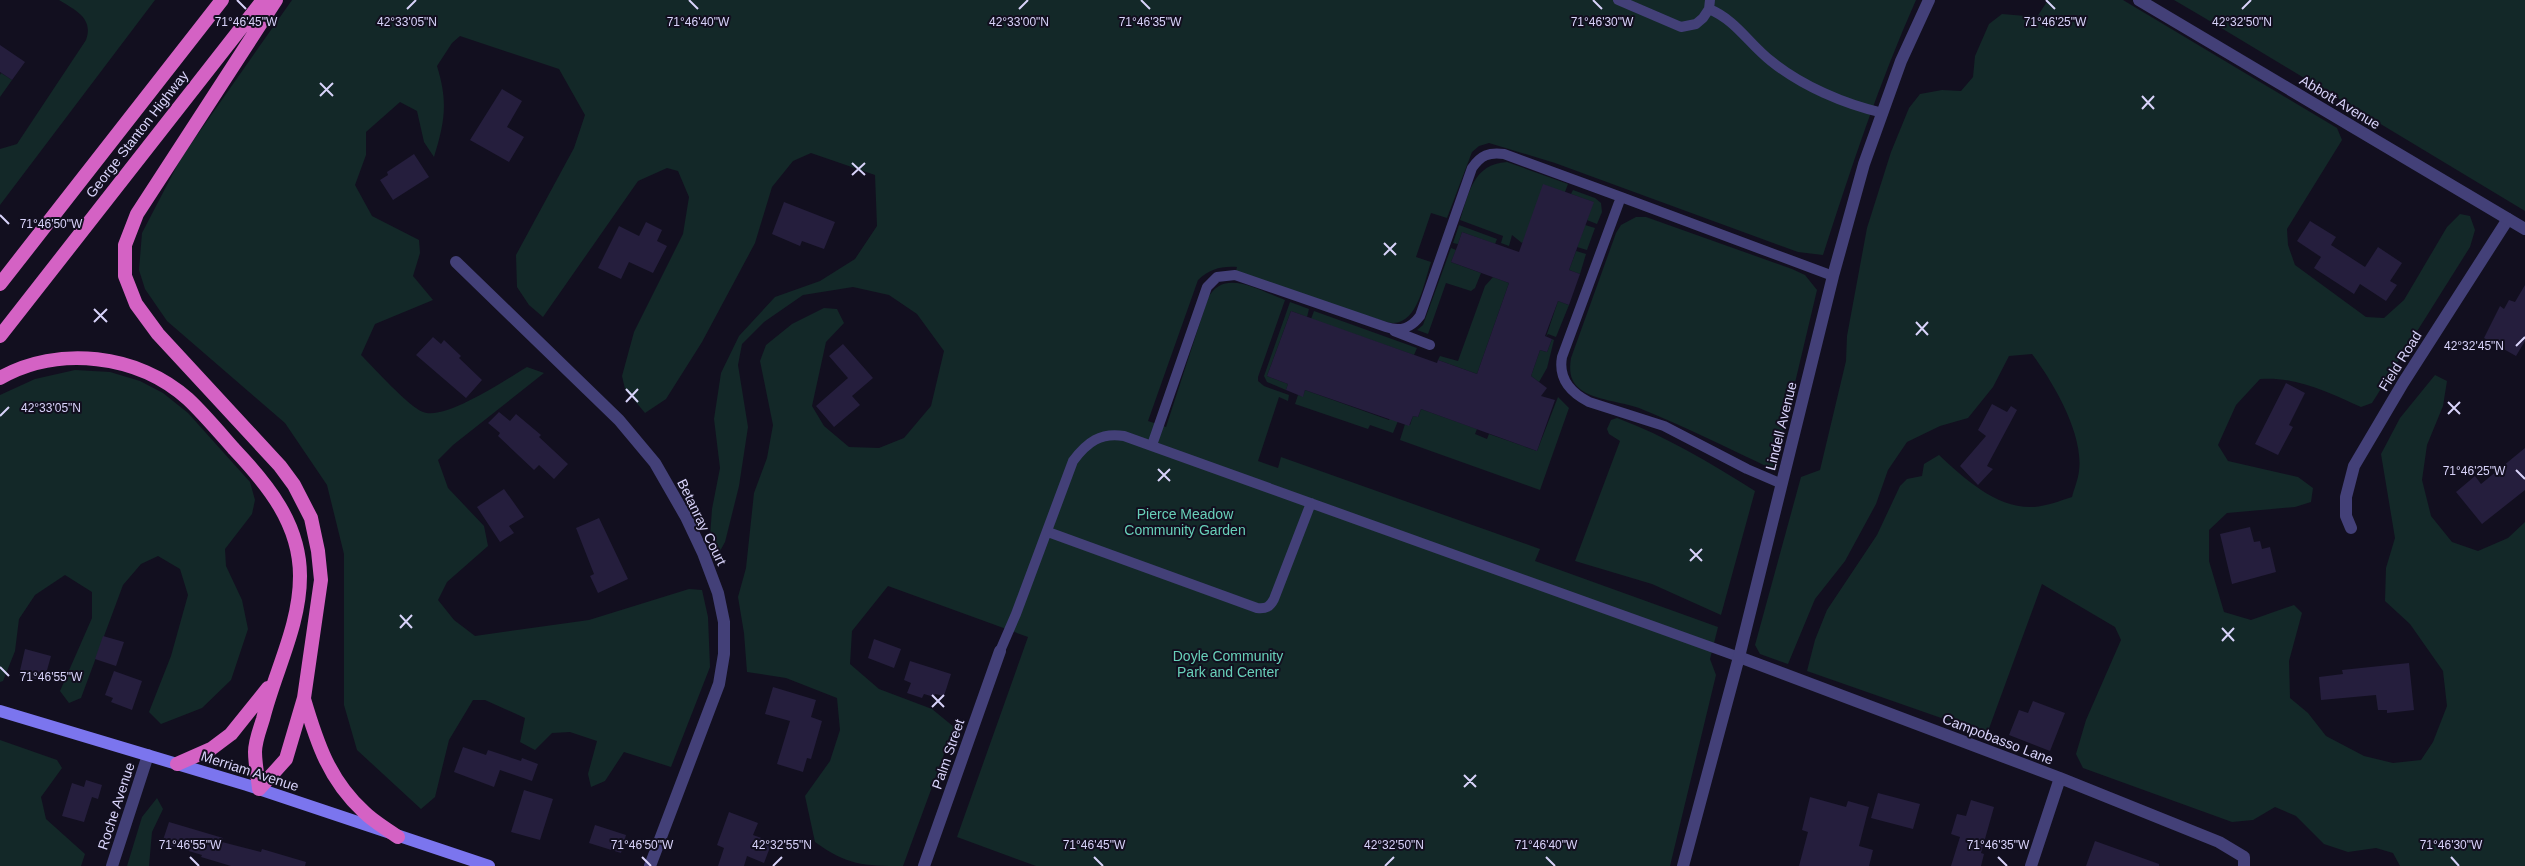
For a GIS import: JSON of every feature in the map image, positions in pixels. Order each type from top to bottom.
[{"type":"highway","name":"George Stanton Highway","points":[[0,284],[222,0]]},
{"type":"highway","name":"George Stanton Highway","points":[[0,336],[263,0]]},
{"type":"highway","points":[[259,789],[286,759],[304,698],[322,580],[311,518],[294,485],[280,466],[158,334],[136,304],[125,276],[126,245],[136,214],[276,0]]},
{"type":"highway","points":[[0,378],[32,366],[61,359],[89,358],[142,370],[187,398],[258,474],[270,490],[289,523],[300,575],[298,606],[288,643],[272,683],[255,750],[259,789]]},
{"type":"highway","points":[[177,764],[210,749],[231,734],[272,683]]},
{"type":"highway","points":[[304,698],[317,744],[338,783],[365,813],[398,837]]},
{"type":"main road","name":"Merriam Avenue","points":[[0,711],[259,789],[489,866]]},
{"type":"street","name":"Lindell Avenue","points":[[1683,866],[1739,657],[1833,276],[1864,164],[1901,61],[1929,0]]},
{"type":"street","name":"Abbott Avenue","points":[[2139,0],[2525,229]]},
{"type":"street","name":"Field Road","points":[[2351,528],[2346,516],[2346,497],[2354,466],[2403,383],[2508,219]]},
{"type":"street","name":"Betanray Court","points":[[456,262],[619,420],[655,463],[703,553],[718,593],[724,622],[724,654],[719,684],[650,866]]},
{"type":"street","name":"Palm Street","points":[[924,866],[1000,651]]},
{"type":"street","name":"Campobasso Lane","points":[[1739,657],[2060,778],[2219,842],[2244,861]]},
{"type":"street","name":"Roche Avenue","points":[[112,866],[148,755]]},
{"type":"street","points":[[2031,866],[2060,778]]},
{"type":"lane","points":[[1618,0],[1681,27],[1696,24],[1710,4],[1728,18],[1771,61],[1785,71],[1836,98],[1883,113]]},
{"type":"lane","points":[[1386,328],[1393,330],[1407,328],[1420,316],[1472,168],[1482,156],[1492,153],[1504,154],[1833,276]]},
{"type":"lane","points":[[1621,197],[1560,368],[1564,380],[1574,393],[1589,402],[1664,426],[1747,469],[1782,484]]},
{"type":"lane","points":[[1152,445],[1207,287],[1217,277],[1235,275],[1430,345]]},
{"type":"lane","points":[[1000,651],[1048,532],[1073,460],[1091,442],[1101,436],[1112,434],[1152,445],[1739,657]]},
{"type":"lane","points":[[1048,532],[1257,608],[1265,608],[1271,605],[1274,599],[1311,503]]},
{"type":"green space","points":[[59,0],[155,0],[0,205],[0,149],[17,144],[86,40],[88,32],[85,20],[77,11]]},
{"type":"green space","points":[[292,0],[1916,0],[1878,94],[1823,255],[1798,252],[1555,163],[1489,143],[1479,146],[1472,152],[1447,218],[1431,213],[1416,257],[1431,262],[1418,302],[1406,319],[1397,323],[1387,322],[1235,275],[1237,267],[1226,267],[1211,271],[1198,280],[1148,421],[1166,427],[1208,298],[1215,289],[1223,284],[1233,283],[1254,287],[1285,300],[1258,381],[1264,386],[1289,395],[1288,401],[1279,397],[1258,461],[1278,468],[1281,457],[1540,549],[1535,561],[1718,627],[1710,659],[1716,675],[1670,866],[1036,866],[957,837],[1028,637],[888,586],[852,631],[850,664],[879,689],[932,709],[954,727],[903,866],[856,863],[826,850],[815,842],[805,796],[830,761],[840,730],[837,698],[786,678],[747,672],[744,633],[738,597],[746,568],[754,493],[767,458],[773,425],[760,361],[766,345],[792,324],[824,308],[837,309],[844,323],[826,342],[812,406],[824,426],[849,447],[879,448],[904,438],[931,406],[944,351],[917,314],[889,295],[853,287],[803,295],[764,322],[742,344],[738,365],[748,427],[739,486],[725,542],[720,551],[710,537],[712,509],[720,468],[714,419],[721,373],[739,336],[775,297],[820,281],[855,259],[877,226],[875,175],[811,153],[793,161],[772,187],[755,243],[702,342],[666,399],[645,413],[625,389],[622,376],[634,332],[683,234],[689,197],[678,171],[667,168],[638,181],[543,317],[529,305],[517,287],[516,255],[574,148],[585,115],[559,69],[460,36],[452,43],[437,66],[443,90],[444,112],[441,133],[434,157],[424,142],[417,111],[400,102],[366,132],[366,155],[355,185],[372,216],[419,240],[420,253],[413,276],[433,300],[375,324],[361,355],[391,386],[417,409],[433,413],[460,405],[527,367],[544,373],[453,445],[438,460],[448,488],[484,526],[488,546],[447,582],[438,600],[454,620],[475,636],[589,620],[689,589],[702,590],[708,617],[710,667],[671,767],[624,752],[605,781],[591,787],[588,774],[597,741],[570,732],[552,733],[535,750],[520,742],[525,718],[485,700],[473,700],[449,740],[435,797],[421,809],[357,750],[344,705],[344,554],[327,485],[285,423],[167,321],[145,289],[139,270],[142,233],[181,158]]},
{"type":"green space","points":[[2048,0],[2123,0],[2337,128],[2342,140],[2287,229],[2288,245],[2295,265],[2366,317],[2384,318],[2404,300],[2447,227],[2460,214],[2470,216],[2475,230],[2470,247],[2372,403],[2361,407],[2337,396],[2299,383],[2286,380],[2260,379],[2236,405],[2218,445],[2228,461],[2298,477],[2313,488],[2311,502],[2295,507],[2227,513],[2209,530],[2209,561],[2224,612],[2251,620],[2294,605],[2302,613],[2289,661],[2290,698],[2308,713],[2326,736],[2364,756],[2393,763],[2421,760],[2433,742],[2447,706],[2443,671],[2410,624],[2385,601],[2386,568],[2395,538],[2381,454],[2400,418],[2435,375],[2447,381],[2443,406],[2427,445],[2422,480],[2431,516],[2452,542],[2478,551],[2508,538],[2525,522],[2525,866],[2400,866],[2393,853],[2376,848],[2348,852],[2324,844],[2296,816],[2275,807],[2253,820],[2232,822],[2083,768],[2076,754],[2086,720],[2121,640],[2115,627],[2042,584],[1987,734],[1807,671],[1815,640],[1827,610],[1877,535],[1900,486],[1907,479],[1922,476],[1924,464],[1939,455],[1982,491],[2007,503],[2020,506],[2034,507],[2072,497],[2079,471],[2077,441],[2065,409],[2049,379],[2032,354],[2009,356],[1993,387],[1968,418],[1940,426],[1907,442],[1888,470],[1876,504],[1845,561],[1815,599],[1788,664],[1760,654],[1755,645],[1801,477],[1820,470],[1846,361],[1847,336],[1867,228],[1891,152],[1909,108],[1920,94],[1942,90],[1961,91],[1973,77],[1975,56],[1989,24],[2002,14],[2037,17]]},
{"type":"green space","points":[[2174,0],[2525,0],[2525,211],[2203,17]]},
{"type":"green space","points":[[1,73],[12,80],[0,97],[0,75]]},
{"type":"green space","points":[[1507,162],[1568,184],[1565,192],[1522,243],[1512,235],[1509,246],[1501,243],[1503,236],[1460,220],[1470,190],[1480,174],[1496,164]]},
{"type":"green space","points":[[1573,190],[1595,198],[1601,203],[1602,212],[1597,224],[1587,220],[1593,202],[1571,194]]},
{"type":"green space","points":[[1636,217],[1646,217],[1792,269],[1805,275],[1817,290],[1776,463],[1772,469],[1639,408],[1592,396],[1574,383],[1570,371],[1571,358],[1616,233],[1621,225]]},
{"type":"green space","points":[[1459,225],[1497,239],[1495,244],[1462,232],[1458,244],[1453,243]]},
{"type":"green space","points":[[1585,225],[1595,228],[1587,250],[1577,247]]},
{"type":"green space","points":[[1451,248],[1456,250],[1451,262],[1481,273],[1475,288],[1471,291],[1446,283],[1428,334],[1417,330],[1423,325]]},
{"type":"green space","points":[[1576,251],[1586,254],[1580,274],[1569,270]]},
{"type":"green space","points":[[1493,277],[1509,283],[1477,374],[1438,360],[1440,356],[1458,361],[1485,286]]},
{"type":"green space","points":[[1558,301],[1569,305],[1556,337],[1548,334],[1546,337]]},
{"type":"green space","points":[[1290,302],[1309,309],[1307,317],[1291,311],[1267,376],[1288,384],[1286,390],[1267,382],[1264,376]]},
{"type":"green space","points":[[1314,311],[1417,348],[1414,355],[1311,319]]},
{"type":"green space","points":[[1552,339],[1554,340],[1547,368],[1539,382],[1531,376],[1540,350],[1547,352]]},
{"type":"green space","points":[[75,370],[110,372],[140,381],[163,393],[188,413],[250,482],[255,500],[252,514],[225,549],[226,566],[242,600],[248,629],[231,680],[202,708],[161,724],[149,712],[171,656],[188,595],[180,569],[158,556],[141,564],[123,585],[81,698],[69,703],[60,691],[92,618],[92,592],[65,575],[35,595],[19,619],[15,651],[3,681],[0,682],[0,395],[35,379]]},
{"type":"green space","points":[[1305,390],[1389,420],[1394,409],[1398,421],[1393,433],[1370,425],[1368,429],[1295,404],[1298,395],[1303,396]]},
{"type":"green space","points":[[1558,397],[1569,408],[1540,490],[1400,440],[1405,424],[1410,425],[1413,416],[1418,417],[1421,409],[1477,429],[1475,434],[1487,439],[1489,434],[1537,451]]},
{"type":"green space","points":[[1617,418],[1670,442],[1755,491],[1721,615],[1652,584],[1575,561],[1620,441],[1609,434],[1607,429],[1611,420]]},
{"type":"green space","points":[[0,740],[57,760],[62,768],[41,797],[46,819],[85,854],[81,866],[0,866]]},
{"type":"green space","points":[[157,798],[163,809],[152,832],[149,866],[127,866],[142,817]]},
{"type":"building","points":[[0,45],[25,62],[12,80],[0,72]]},
{"type":"building","points":[[502,89],[522,101],[507,127],[524,137],[509,162],[470,140]]},
{"type":"building","points":[[414,154],[429,177],[393,200],[380,180],[388,175],[387,172]]},
{"type":"building","points":[[1543,184],[1594,202],[1569,270],[1580,274],[1569,305],[1558,301],[1545,336],[1552,339],[1547,352],[1540,350],[1531,376],[1547,388],[1541,396],[1555,400],[1537,451],[1421,409],[1418,417],[1413,416],[1409,426],[1305,390],[1303,397],[1286,390],[1288,384],[1267,376],[1291,311],[1437,363],[1438,360],[1477,374],[1509,283],[1451,262],[1462,232],[1519,252]]},
{"type":"building","points":[[784,202],[835,222],[824,249],[802,241],[800,246],[772,234]]},
{"type":"building","points":[[2310,221],[2336,237],[2331,245],[2365,267],[2378,247],[2402,263],[2390,281],[2397,285],[2386,301],[2360,284],[2354,294],[2314,268],[2321,257],[2297,241]]},
{"type":"building","points":[[646,222],[662,230],[657,241],[667,246],[653,273],[629,262],[621,279],[598,268],[619,226],[639,236]]},
{"type":"building","points":[[2525,285],[2525,341],[2516,356],[2484,338],[2500,306],[2504,309],[2509,300],[2515,302]]},
{"type":"building","points":[[433,337],[441,344],[444,340],[461,356],[459,358],[482,380],[466,398],[416,355]]},
{"type":"building","points":[[843,344],[873,378],[852,396],[860,405],[834,427],[816,406],[848,378],[829,356]]},
{"type":"building","points":[[2286,383],[2305,393],[2289,425],[2293,427],[2278,455],[2255,444]]},
{"type":"building","points":[[1992,404],[2007,412],[2011,406],[2017,410],[1987,466],[1993,469],[1978,485],[1960,466],[1986,436],[1978,430]]},
{"type":"building","points":[[499,412],[510,421],[516,414],[541,435],[539,437],[568,464],[554,479],[539,465],[534,470],[498,436],[500,433],[488,423]]},
{"type":"building","points":[[2525,448],[2525,490],[2482,524],[2456,492],[2475,476],[2481,484]]},
{"type":"building","points":[[504,489],[524,517],[509,526],[514,533],[500,542],[477,507]]},
{"type":"building","points":[[599,518],[628,579],[598,593],[590,576],[594,574],[576,528]]},
{"type":"building","points":[[2250,527],[2254,542],[2260,541],[2262,549],[2270,547],[2276,572],[2232,584],[2220,534]]},
{"type":"building","points":[[103,636],[124,642],[116,666],[95,659]]},
{"type":"building","points":[[874,639],[901,649],[894,668],[868,658]]},
{"type":"building","points":[[25,649],[51,656],[44,681],[19,675]]},
{"type":"building","points":[[910,661],[951,674],[944,696],[935,694],[934,697],[924,694],[922,698],[907,693],[911,683],[904,680]]},
{"type":"building","points":[[2409,663],[2414,710],[2387,713],[2387,710],[2378,710],[2376,695],[2321,700],[2319,677],[2343,674],[2342,670]]},
{"type":"building","points":[[114,671],[142,681],[132,710],[111,702],[113,698],[105,695]]},
{"type":"building","points":[[773,687],[816,700],[811,717],[822,721],[811,759],[807,758],[803,772],[777,764],[790,721],[765,714]]},
{"type":"building","points":[[2033,701],[2065,713],[2050,751],[2009,735],[2019,710],[2028,713]]},
{"type":"building","points":[[463,747],[486,755],[488,750],[521,761],[522,758],[538,764],[532,781],[500,770],[494,787],[454,772]]},
{"type":"building","points":[[86,780],[102,785],[98,799],[92,797],[84,822],[62,816],[72,783],[84,787]]},
{"type":"building","points":[[524,790],[553,799],[540,840],[511,832]]},
{"type":"building","points":[[1878,793],[1920,804],[1913,829],[1871,818]]},
{"type":"building","points":[[1810,797],[1846,807],[1848,801],[1869,807],[1859,846],[1873,850],[1869,866],[1799,866],[1808,832],[1802,830]]},
{"type":"building","points":[[1971,800],[1994,807],[1981,853],[1984,854],[1981,866],[1951,866],[1960,837],[1951,834],[1957,814],[1966,816]]},
{"type":"building","points":[[729,812],[758,823],[753,835],[772,842],[764,863],[747,856],[744,866],[718,866],[724,848],[717,845]]},
{"type":"building","points":[[169,822],[223,838],[222,842],[261,852],[262,849],[306,862],[305,866],[231,866],[201,857],[202,855],[162,843]]},
{"type":"building","points":[[595,825],[626,835],[621,853],[589,843]]},
{"type":"building","points":[[2095,841],[2159,864],[2159,866],[2086,866]]},
{"type":"park label","name":"Pierce Meadow Community Garden","points":[[1185,522]]},
{"type":"park label","name":"Doyle Community Park and Center","points":[[1228,664]]}]
